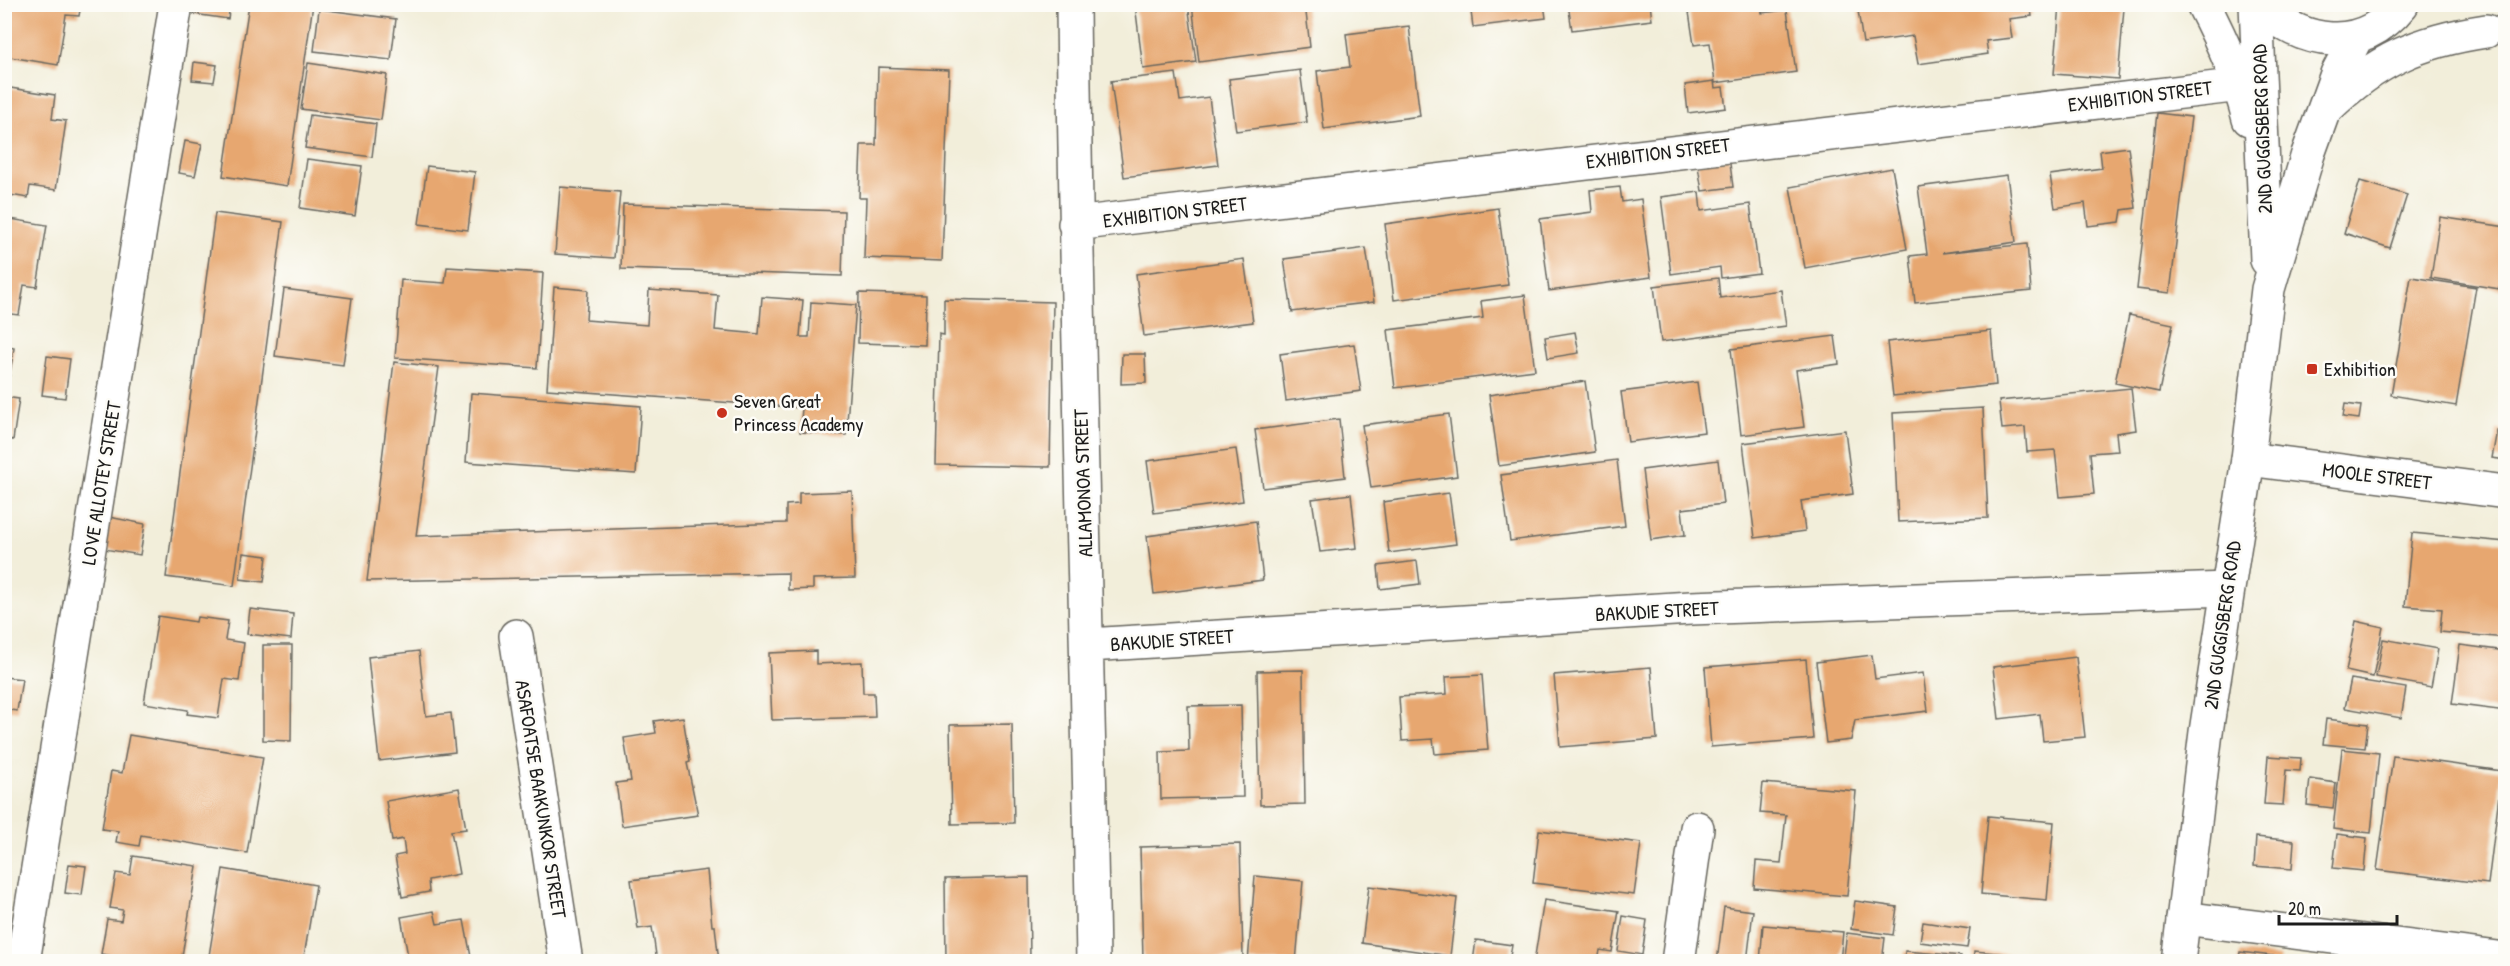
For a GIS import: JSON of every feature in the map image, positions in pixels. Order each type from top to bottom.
[{"type":"street","name":"LOVE ALLOTEY STREET","points":[[23,962],[176,4]]},
{"type":"street","name":"ALLAMONOA STREET","points":[[1073,4],[1075,224],[1088,645],[1093,962]]},
{"type":"street","points":[[2203,4],[2223,41],[2241,85],[2261,169]]},
{"type":"street","points":[[2257,4],[2277,23],[2302,35],[2329,40],[2357,36],[2376,27],[2398,10],[2496,33]]},
{"type":"street","name":"2ND GUGGISBERG ROAD","points":[[2178,962],[2227,589],[2248,459],[2268,289],[2261,169],[2263,129],[2257,4]]},
{"type":"street","points":[[2322,114],[2348,87],[2379,64],[2404,52],[2449,36],[2496,33]]},
{"type":"street","name":"2ND GUGGISBERG ROAD","points":[[2268,289],[2322,114],[2337,74],[2357,36]]},
{"type":"street","name":"EXHIBITION STREET","points":[[1075,224],[2241,85]]},
{"type":"street","name":"MOOLE STREET","points":[[2248,459],[2505,492]]},
{"type":"street","name":"BAKUDIE STREET","points":[[1088,645],[1691,608],[2227,589]]},
{"type":"street","name":"ASAFOATSE BAAKUNKOR STREET","points":[[516,636],[566,962]]},
{"type":"street","points":[[1678,962],[1697,828]]},
{"type":"street","points":[[2183,918],[2505,959]]},
{"type":"building","points":[[4,4],[81,4],[79,16],[66,15],[58,65],[4,56]]},
{"type":"building","points":[[196,4],[230,4],[228,19],[194,14]]},
{"type":"building","points":[[249,4],[313,4],[287,186],[223,176]]},
{"type":"building","points":[[1135,4],[1188,4],[1196,62],[1143,69]]},
{"type":"building","points":[[1192,4],[1305,4],[1310,47],[1199,62]]},
{"type":"building","points":[[1470,4],[1544,4],[1546,18],[1473,27]]},
{"type":"building","points":[[1568,4],[1650,4],[1652,20],[1572,30]]},
{"type":"building","points":[[1761,4],[1762,13],[1787,10],[1796,72],[1715,83],[1710,43],[1694,45],[1689,12]]},
{"type":"building","points":[[1857,4],[2030,4],[2032,16],[2009,19],[2012,38],[1986,41],[1988,54],[1918,64],[1913,36],[1863,43]]},
{"type":"building","points":[[2060,5],[2124,8],[2118,79],[2054,74]]},
{"type":"building","points":[[319,9],[396,19],[391,60],[314,51]]},
{"type":"building","points":[[1409,26],[1420,116],[1324,129],[1317,71],[1350,67],[1346,34]]},
{"type":"building","points":[[194,62],[217,65],[214,82],[192,80]]},
{"type":"building","points":[[308,63],[387,75],[381,120],[301,109]]},
{"type":"building","points":[[878,67],[949,70],[942,261],[864,258],[866,198],[859,198],[861,145],[876,145]]},
{"type":"building","points":[[1300,70],[1307,122],[1236,131],[1229,79]]},
{"type":"building","points":[[1176,73],[1180,101],[1209,97],[1218,165],[1124,177],[1111,81]]},
{"type":"building","points":[[1714,81],[1715,88],[1723,87],[1726,108],[1688,113],[1685,85]]},
{"type":"building","points":[[4,87],[55,95],[52,119],[66,121],[56,190],[30,186],[28,198],[4,194]]},
{"type":"building","points":[[2157,113],[2191,117],[2170,293],[2137,289]]},
{"type":"building","points":[[310,115],[376,124],[372,157],[305,148]]},
{"type":"building","points":[[185,141],[202,144],[195,176],[179,173]]},
{"type":"building","points":[[2128,147],[2136,208],[2122,210],[2120,222],[2088,226],[2085,203],[2055,208],[2050,175],[2102,168],[2100,151]]},
{"type":"building","points":[[1729,156],[1733,187],[1702,191],[1697,160]]},
{"type":"building","points":[[307,159],[362,166],[355,216],[300,208]]},
{"type":"building","points":[[427,166],[475,172],[468,230],[419,224]]},
{"type":"building","points":[[1892,168],[1907,249],[1805,268],[1790,187]]},
{"type":"building","points":[[2007,175],[2016,242],[1942,253],[2027,244],[2031,291],[1915,303],[1910,256],[1927,254],[1918,187]]},
{"type":"building","points":[[2360,181],[2407,195],[2390,248],[2344,233]]},
{"type":"building","points":[[560,187],[620,192],[614,258],[555,254]]},
{"type":"building","points":[[1620,187],[1622,202],[1641,199],[1651,277],[1549,291],[1540,219],[1592,212],[1590,190]]},
{"type":"building","points":[[1699,192],[1701,211],[1750,204],[1759,273],[1721,278],[1720,267],[1671,274],[1661,197]]},
{"type":"building","points":[[623,204],[844,211],[842,276],[621,269]]},
{"type":"building","points":[[1498,208],[1508,285],[1394,300],[1385,224]]},
{"type":"building","points":[[215,213],[283,222],[234,586],[166,577]]},
{"type":"building","points":[[2440,217],[2506,227],[2506,290],[2431,278]]},
{"type":"building","points":[[4,218],[47,225],[37,287],[24,285],[19,315],[4,313]]},
{"type":"building","points":[[1366,248],[1374,302],[1292,312],[1284,259]]},
{"type":"building","points":[[1244,259],[1253,322],[1144,336],[1136,274]]},
{"type":"building","points":[[447,267],[543,273],[537,368],[395,358],[401,280],[445,283]]},
{"type":"building","points":[[2411,277],[2476,287],[2456,406],[2391,395]]},
{"type":"building","points":[[1718,278],[1720,298],[1781,290],[1786,326],[1661,342],[1654,286]]},
{"type":"building","points":[[554,287],[588,290],[586,320],[647,325],[649,290],[718,295],[715,330],[759,334],[762,297],[803,300],[800,337],[809,337],[811,302],[856,305],[846,435],[800,432],[802,408],[547,389]]},
{"type":"building","points":[[284,289],[352,298],[343,365],[275,356]]},
{"type":"building","points":[[859,293],[926,295],[925,345],[858,343]]},
{"type":"building","points":[[1525,295],[1535,370],[1395,388],[1388,330],[1483,318],[1481,301]]},
{"type":"building","points":[[944,299],[1053,302],[1050,467],[936,465],[939,334],[944,335]]},
{"type":"building","points":[[2129,315],[2173,324],[2159,392],[2115,383]]},
{"type":"building","points":[[1991,331],[1996,385],[1893,396],[1887,342]]},
{"type":"building","points":[[1575,332],[1579,353],[1548,358],[1545,337]]},
{"type":"building","points":[[1835,336],[1839,364],[1796,370],[1804,427],[1741,435],[1731,349]]},
{"type":"building","points":[[1354,344],[1361,391],[1286,401],[1280,354]]},
{"type":"building","points":[[4,346],[14,348],[6,397],[4,397]]},
{"type":"building","points":[[1122,354],[1145,354],[1146,383],[1121,384]]},
{"type":"building","points":[[47,356],[70,359],[65,398],[42,395]]},
{"type":"building","points":[[394,362],[439,367],[416,536],[786,523],[786,505],[799,504],[799,493],[852,491],[855,578],[813,579],[813,589],[788,590],[788,573],[367,581]]},
{"type":"building","points":[[1585,381],[1595,452],[1499,466],[1489,395]]},
{"type":"building","points":[[1697,382],[1704,432],[1628,442],[1621,392]]},
{"type":"building","points":[[2131,388],[2136,430],[2116,433],[2118,451],[2090,453],[2094,494],[2060,497],[2055,450],[2027,452],[2025,427],[2002,429],[1999,401]]},
{"type":"building","points":[[471,393],[641,406],[636,474],[466,462]]},
{"type":"building","points":[[4,397],[19,399],[13,440],[4,438]]},
{"type":"building","points":[[2345,404],[2361,406],[2359,419],[2343,417]]},
{"type":"building","points":[[1983,408],[1988,518],[1898,522],[1893,413]]},
{"type":"building","points":[[1449,414],[1457,476],[1371,488],[1362,425]]},
{"type":"building","points":[[1339,419],[1345,477],[1263,488],[1255,430]]},
{"type":"building","points":[[1845,430],[1853,494],[1801,501],[1805,531],[1755,538],[1743,443]]},
{"type":"building","points":[[2497,430],[2506,431],[2506,460],[2492,458]]},
{"type":"building","points":[[1236,449],[1243,501],[1154,513],[1147,461]]},
{"type":"building","points":[[1617,460],[1625,526],[1510,541],[1501,475]]},
{"type":"building","points":[[1718,460],[1723,504],[1682,509],[1685,535],[1651,540],[1642,470]]},
{"type":"building","points":[[1449,493],[1456,544],[1389,553],[1383,502]]},
{"type":"building","points":[[1351,494],[1357,548],[1320,552],[1312,499]]},
{"type":"building","points":[[109,517],[145,524],[140,555],[104,549]]},
{"type":"building","points":[[1256,521],[1263,580],[1154,594],[1147,536]]},
{"type":"building","points":[[2412,533],[2506,542],[2506,638],[2440,632],[2442,609],[2405,606]]},
{"type":"building","points":[[243,553],[267,556],[264,582],[240,579]]},
{"type":"building","points":[[1417,561],[1420,584],[1380,589],[1378,566]]},
{"type":"building","points":[[250,609],[293,614],[291,639],[247,634]]},
{"type":"building","points":[[158,616],[196,622],[197,617],[228,621],[225,640],[244,643],[239,681],[224,679],[218,718],[187,714],[188,710],[144,703]]},
{"type":"building","points":[[2356,621],[2383,627],[2373,677],[2346,671]]},
{"type":"building","points":[[2383,639],[2438,649],[2431,687],[2376,677]]},
{"type":"building","points":[[263,645],[292,645],[291,741],[263,740]]},
{"type":"building","points":[[2460,645],[2506,651],[2506,711],[2452,704]]},
{"type":"building","points":[[419,651],[426,716],[451,713],[455,752],[379,761],[368,657]]},
{"type":"building","points":[[816,651],[816,664],[862,662],[863,693],[874,693],[875,717],[772,720],[769,653]]},
{"type":"building","points":[[1872,655],[1875,679],[1923,673],[1928,711],[1855,720],[1851,740],[1826,743],[1816,662]]},
{"type":"building","points":[[2076,657],[2085,737],[2043,741],[2040,714],[1999,719],[1993,667]]},
{"type":"building","points":[[1806,659],[1813,739],[1711,747],[1705,667]]},
{"type":"building","points":[[1651,667],[1657,739],[1560,747],[1554,675]]},
{"type":"building","points":[[1303,670],[1305,804],[1260,805],[1257,671]]},
{"type":"building","points":[[1482,675],[1488,750],[1435,754],[1433,739],[1402,741],[1399,697],[1447,694],[1446,677]]},
{"type":"building","points":[[4,677],[22,679],[17,711],[4,709]]},
{"type":"building","points":[[2351,679],[2406,688],[2401,718],[2345,708]]},
{"type":"building","points":[[1241,705],[1243,797],[1161,799],[1160,752],[1189,751],[1188,706]]},
{"type":"building","points":[[683,717],[690,762],[687,763],[698,815],[622,826],[616,783],[631,781],[624,738],[656,733],[654,721]]},
{"type":"building","points":[[2326,719],[2368,724],[2365,748],[2323,744]]},
{"type":"building","points":[[1012,724],[1014,823],[952,824],[950,725]]},
{"type":"building","points":[[129,735],[263,757],[247,853],[141,835],[139,846],[116,842],[118,831],[102,829],[111,771],[122,773]]},
{"type":"building","points":[[2342,749],[2379,753],[2371,833],[2333,829]]},
{"type":"building","points":[[2268,756],[2301,758],[2300,771],[2286,770],[2283,805],[2264,804]]},
{"type":"building","points":[[2393,756],[2502,771],[2488,884],[2377,870]]},
{"type":"building","points":[[2310,779],[2336,783],[2333,808],[2307,805]]},
{"type":"building","points":[[1763,783],[1856,791],[1847,896],[1754,888],[1756,861],[1781,863],[1786,815],[1760,813]]},
{"type":"building","points":[[459,788],[466,829],[451,831],[459,874],[428,880],[429,892],[402,897],[395,856],[405,854],[403,839],[392,841],[386,801]]},
{"type":"building","points":[[1988,816],[2054,822],[2047,900],[1981,894]]},
{"type":"building","points":[[1539,830],[1641,843],[1634,895],[1533,883]]},
{"type":"building","points":[[2337,834],[2367,838],[2364,871],[2333,868]]},
{"type":"building","points":[[2256,837],[2294,841],[2292,869],[2254,866]]},
{"type":"building","points":[[1240,844],[1243,957],[1143,959],[1140,847]]},
{"type":"building","points":[[133,856],[197,866],[181,962],[145,962],[101,954],[107,919],[121,921],[123,910],[110,908],[116,873],[130,875]]},
{"type":"building","points":[[69,864],[86,866],[82,895],[65,893]]},
{"type":"building","points":[[223,869],[316,885],[303,962],[208,962]]},
{"type":"building","points":[[707,870],[712,926],[715,926],[719,962],[657,962],[652,927],[638,929],[631,880]]},
{"type":"building","points":[[1255,876],[1303,881],[1296,962],[1248,962]]},
{"type":"building","points":[[1029,877],[1030,962],[946,962],[945,879]]},
{"type":"building","points":[[1369,886],[1457,898],[1450,956],[1362,943]]},
{"type":"building","points":[[1544,900],[1619,911],[1612,952],[1600,950],[1598,962],[1534,962]]},
{"type":"building","points":[[1855,901],[1897,907],[1893,935],[1851,929]]},
{"type":"building","points":[[1724,907],[1753,911],[1747,962],[1717,962]]},
{"type":"building","points":[[434,911],[437,924],[464,920],[472,962],[409,962],[401,917]]},
{"type":"building","points":[[1623,916],[1647,920],[1642,955],[1618,951]]},
{"type":"building","points":[[1923,922],[1970,929],[1967,948],[1920,942]]},
{"type":"building","points":[[1763,925],[1843,932],[1840,962],[1760,962]]},
{"type":"building","points":[[1847,933],[1885,938],[1882,962],[1843,962]]},
{"type":"building","points":[[1476,940],[1512,945],[1509,962],[1473,962]]},
{"type":"building","points":[[1905,951],[1961,956],[1961,962],[1904,962]]},
{"type":"building","points":[[1974,951],[2029,956],[2029,962],[1973,962]]},
{"type":"building","points":[[2240,952],[2280,957],[2279,962],[2238,962]]},
{"type":"place","name":"Exhibition","points":[[2312,369]]},
{"type":"place","name":"Seven Great Princess Academy","points":[[722,413]]}]
